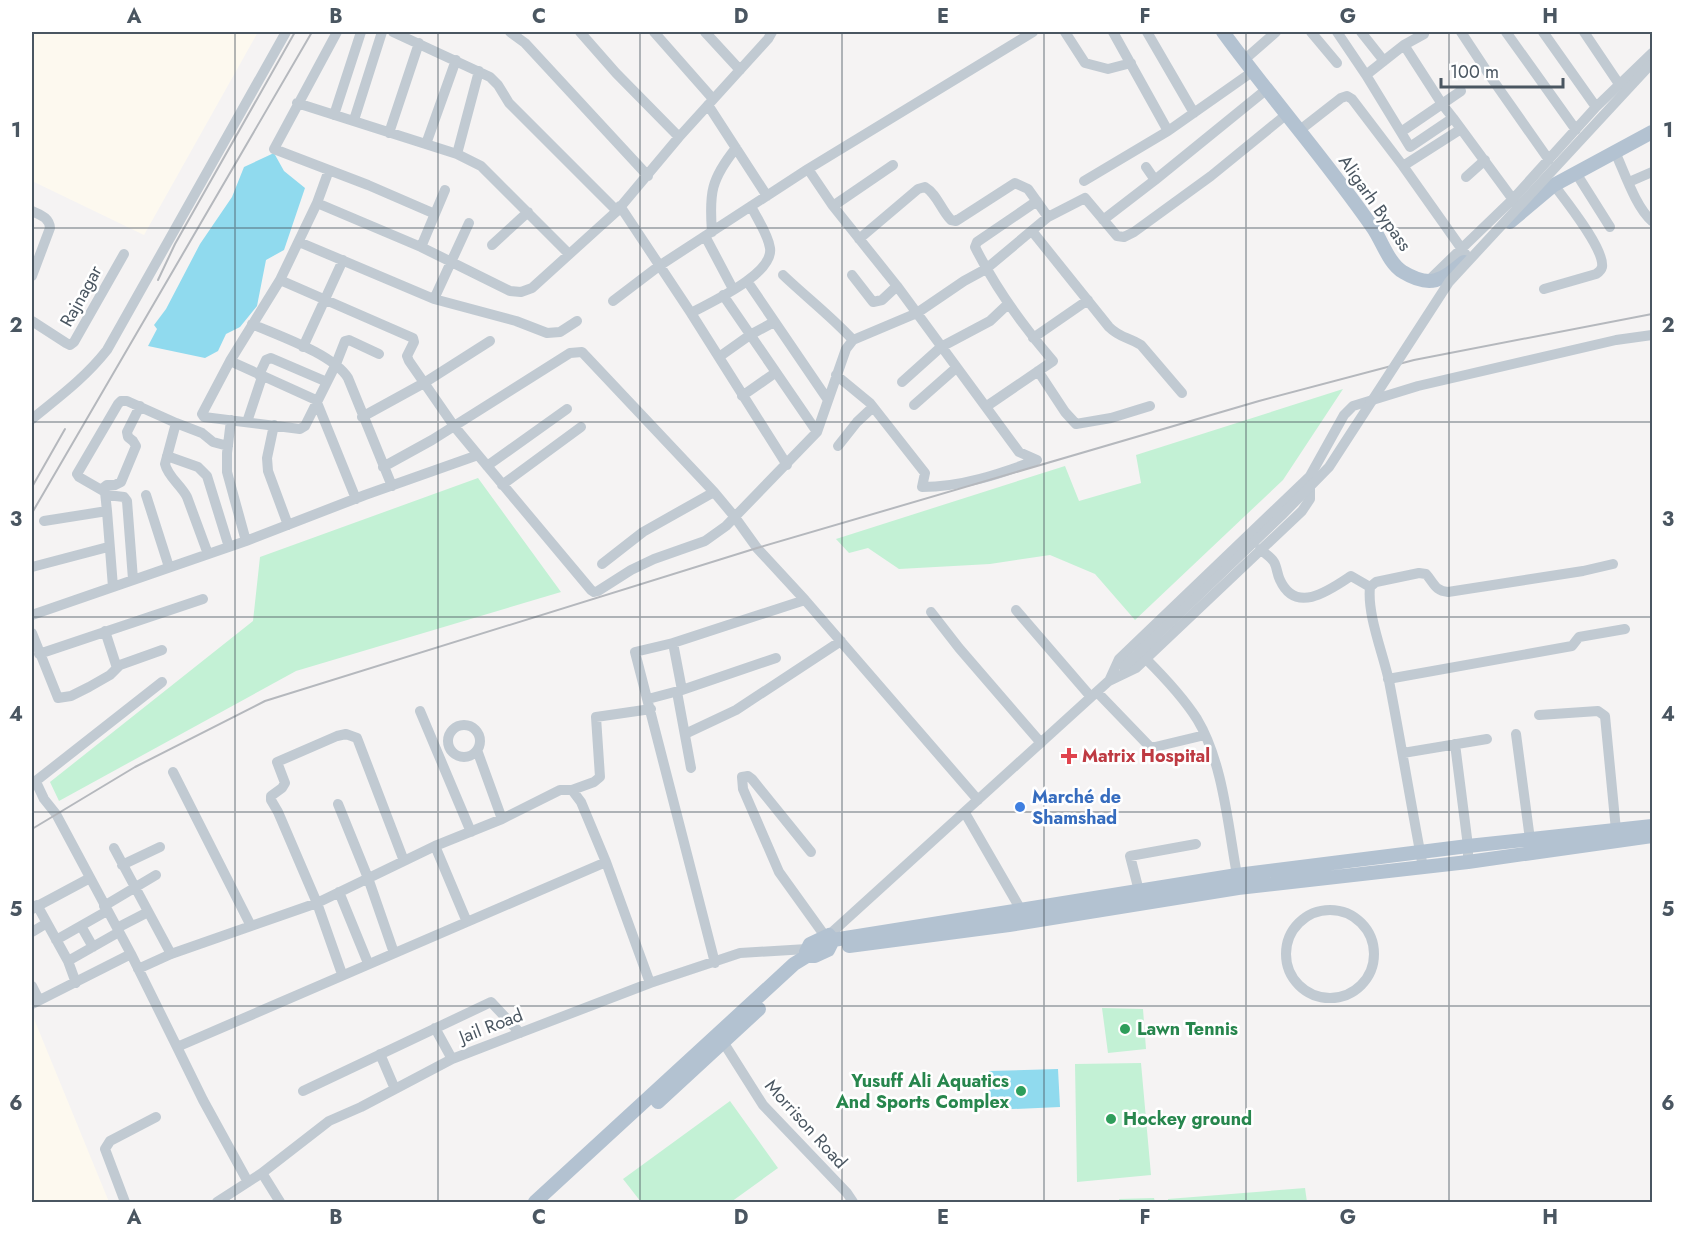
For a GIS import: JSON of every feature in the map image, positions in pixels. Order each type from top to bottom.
[{"type":"main road","name":"Aligarh Bypass","points":[[1223,32],[1374,229],[1401,272],[1426,282],[1445,277],[1465,254],[1554,185],[1653,132]]},
{"type":"main road","points":[[548,1203],[720,1039],[794,964],[810,953],[813,942],[1237,875],[1421,860],[1468,862],[1531,846],[1616,830],[1653,826]]},
{"type":"main road","points":[[829,940],[1009,925],[1421,860],[1468,846],[1531,846],[1653,836]]},
{"type":"main road","points":[[535,1203],[720,1039]]},
{"type":"street","points":[[32,419],[72,388],[92,369],[106,350],[286,32]]},
{"type":"street","points":[[337,32],[297,103],[274,150],[435,214]]},
{"type":"street","points":[[334,115],[361,32]]},
{"type":"street","points":[[354,120],[382,32]]},
{"type":"street","points":[[393,32],[490,77],[509,103],[618,209],[691,313],[787,465]]},
{"type":"street","points":[[510,32],[532,51],[648,176]]},
{"type":"street","points":[[580,32],[679,137]]},
{"type":"street","points":[[654,32],[710,102],[767,196]]},
{"type":"street","points":[[705,32],[740,70]]},
{"type":"street","points":[[316,203],[421,247],[510,291],[521,292],[532,288],[618,209],[772,32]]},
{"type":"street","points":[[613,301],[659,266],[808,169],[1033,32]]},
{"type":"street","points":[[1065,32],[1085,63],[1108,69],[1131,63]]},
{"type":"street","points":[[1113,32],[1168,131]]},
{"type":"street","points":[[1147,32],[1194,113]]},
{"type":"street","points":[[1244,60],[1276,32]]},
{"type":"street","points":[[1311,32],[1336,63]]},
{"type":"street","points":[[1337,32],[1410,147],[1453,117]]},
{"type":"street","points":[[1361,32],[1384,60]]},
{"type":"street","points":[[1461,32],[1549,160]]},
{"type":"street","points":[[1506,32],[1576,130]]},
{"type":"street","points":[[1544,32],[1596,106]]},
{"type":"street","points":[[1584,32],[1619,84]]},
{"type":"street","points":[[1366,75],[1404,45],[1424,34]]},
{"type":"street","points":[[389,133],[419,43]]},
{"type":"street","points":[[1404,45],[1442,104],[1522,211]]},
{"type":"street","points":[[1300,130],[1341,98],[1347,96],[1352,99],[1465,254],[1596,106],[1653,52]]},
{"type":"street","points":[[426,144],[456,60]]},
{"type":"street","points":[[812,852],[752,779],[748,776],[742,777],[743,789],[779,872],[829,940],[1124,667],[1329,467],[1449,282],[1651,64]]},
{"type":"street","points":[[457,154],[479,71]]},
{"type":"street","points":[[1084,181],[1168,131],[1252,72]]},
{"type":"street","points":[[1103,220],[1267,89]]},
{"type":"street","points":[[1401,132],[1461,91]]},
{"type":"street","points":[[297,103],[457,154],[481,166],[569,254]]},
{"type":"street","points":[[280,280],[412,338],[414,342],[407,356],[454,426],[594,592],[631,570],[715,536],[817,432],[846,349],[854,340],[916,313],[986,269],[1048,217],[1085,198],[1117,236],[1124,237],[1134,232],[1211,176],[1287,114]]},
{"type":"street","points":[[1403,166],[1461,129]]},
{"type":"street","points":[[734,289],[708,234],[711,195],[716,177],[736,148]]},
{"type":"street","points":[[1615,152],[1648,218],[1653,221]]},
{"type":"street","points":[[1466,177],[1485,160]]},
{"type":"street","points":[[833,206],[893,165]]},
{"type":"street","points":[[1146,167],[1155,180]]},
{"type":"street","points":[[808,169],[833,206],[897,286],[1019,452],[1037,460],[945,487],[922,487],[925,473],[873,407],[836,375]]},
{"type":"street","points":[[329,170],[299,242],[280,280],[230,361],[202,414],[204,417],[300,429],[305,426],[347,340],[379,354]]},
{"type":"street","points":[[1629,182],[1653,172]]},
{"type":"street","points":[[1576,173],[1610,227]]},
{"type":"street","points":[[859,239],[918,189],[925,187],[951,220],[956,221],[1015,183],[1028,189],[1048,217]]},
{"type":"street","points":[[1544,290],[1596,274],[1601,271],[1602,266],[1590,237],[1554,185]]},
{"type":"street","points":[[421,247],[445,190]]},
{"type":"street","points":[[987,406],[1053,361],[1008,304],[975,247],[977,242],[1037,201]]},
{"type":"street","points":[[691,313],[747,281],[764,267],[770,257],[770,247],[751,206]]},
{"type":"street","points":[[32,212],[50,222],[50,228],[32,276]]},
{"type":"street","points":[[492,245],[528,212]]},
{"type":"street","points":[[434,299],[469,223]]},
{"type":"street","points":[[1032,231],[1109,327],[1122,338],[1133,340],[1141,345],[1182,393]]},
{"type":"street","points":[[299,242],[434,299],[516,321],[547,333],[560,332],[577,321]]},
{"type":"street","name":"Rajnagar","points":[[32,321],[70,345],[74,342],[124,254]]},
{"type":"street","points":[[303,347],[343,260]]},
{"type":"street","points":[[783,274],[799,291],[833,318],[854,340]]},
{"type":"street","points":[[852,275],[873,302],[882,300],[897,286]]},
{"type":"street","points":[[747,281],[828,400]]},
{"type":"street","points":[[723,295],[817,432]]},
{"type":"street","points":[[1033,338],[1088,300]]},
{"type":"street","points":[[902,382],[941,347],[990,321],[1008,304]]},
{"type":"street","points":[[718,357],[774,322]]},
{"type":"street","points":[[252,324],[336,364],[348,378],[392,486]]},
{"type":"street","points":[[1109,681],[1119,659],[1310,476],[1344,415],[1353,406],[1418,386],[1616,340],[1653,335]]},
{"type":"street","points":[[362,417],[424,383],[490,341]]},
{"type":"street","points":[[383,467],[454,426],[570,353],[582,352],[714,492],[757,548],[805,600],[978,800]]},
{"type":"street","points":[[247,422],[266,360],[270,358],[327,382]]},
{"type":"street","points":[[230,361],[316,400],[356,499]]},
{"type":"street","points":[[914,405],[956,368]]},
{"type":"street","points":[[1038,371],[1065,412],[1076,424],[1111,418],[1150,406]]},
{"type":"street","points":[[742,396],[775,373]]},
{"type":"street","points":[[133,579],[127,501],[123,497],[104,492],[77,474],[118,404],[121,401],[127,401],[202,433],[213,442],[228,446]]},
{"type":"street","points":[[113,587],[104,492],[107,485],[121,482],[136,446],[128,437],[127,432],[140,406]]},
{"type":"street","points":[[838,446],[857,422],[873,407]]},
{"type":"street","points":[[487,466],[567,409]]},
{"type":"street","points":[[231,420],[227,472],[246,541]]},
{"type":"street","points":[[176,423],[166,469],[187,497],[208,554]]},
{"type":"street","points":[[274,425],[267,458],[268,471],[288,525]]},
{"type":"street","points":[[502,485],[581,427]]},
{"type":"street","points":[[32,615],[246,541],[478,455]]},
{"type":"street","points":[[167,456],[203,470],[207,476],[229,547]]},
{"type":"street","points":[[1109,681],[1136,668],[1302,511],[1310,499],[1310,476]]},
{"type":"street","points":[[602,564],[643,532],[714,492]]},
{"type":"street","points":[[146,495],[169,567]]},
{"type":"street","points":[[44,521],[107,511]]},
{"type":"street","points":[[32,567],[108,547]]},
{"type":"street","points":[[1260,549],[1274,561],[1280,581],[1290,594],[1305,598],[1322,595],[1351,576],[1370,587]]},
{"type":"street","points":[[1421,860],[1403,753],[1369,594],[1370,587],[1376,582],[1419,573],[1426,574],[1435,588],[1441,592],[1448,592],[1583,571],[1613,564]]},
{"type":"street","points":[[39,654],[203,599]]},
{"type":"street","points":[[715,963],[635,652],[673,643],[805,600]]},
{"type":"street","points":[[1016,610],[1094,694],[1150,747],[1205,735]]},
{"type":"street","points":[[931,612],[1041,743]]},
{"type":"street","points":[[1388,679],[1572,646],[1579,636],[1625,629]]},
{"type":"street","points":[[105,631],[117,668]]},
{"type":"street","points":[[32,633],[58,698],[71,696],[110,675],[117,668],[162,650]]},
{"type":"street","points":[[685,734],[736,710],[841,642]]},
{"type":"street","points":[[673,643],[691,768]]},
{"type":"street","points":[[138,969],[171,954],[317,903],[435,846],[502,819],[560,790],[572,790],[594,782],[600,777],[596,717],[650,704],[679,691],[776,658]]},
{"type":"street","points":[[1146,659],[1167,680],[1196,717],[1205,735],[1221,784],[1237,875]]},
{"type":"street","points":[[162,682],[34,783],[56,814],[131,954],[203,1100],[248,1182]]},
{"type":"street","points":[[420,711],[471,832]]},
{"type":"street","points":[[1539,716],[1598,711],[1605,716],[1616,830]]},
{"type":"street","points":[[342,974],[317,903],[271,800],[271,796],[285,783],[277,762],[337,736],[346,734],[357,738],[404,861]]},
{"type":"street","points":[[1516,734],[1531,846]]},
{"type":"street","points":[[1403,753],[1487,739]]},
{"type":"street","points":[[1455,744],[1468,862]]},
{"type":"street","points":[[477,750],[502,819]]},
{"type":"street","points":[[173,772],[251,926]]},
{"type":"street","points":[[572,790],[581,802],[606,862],[650,983]]},
{"type":"street","points":[[338,804],[368,878],[394,953]]},
{"type":"street","points":[[965,813],[1021,910]]},
{"type":"street","points":[[1139,891],[1130,856],[1196,844]]},
{"type":"street","points":[[435,846],[467,922]]},
{"type":"street","points":[[122,865],[160,847]]},
{"type":"street","points":[[114,848],[171,954]]},
{"type":"street","points":[[177,1047],[606,862]]},
{"type":"street","points":[[56,940],[81,926],[156,875]]},
{"type":"street","points":[[76,983],[68,961],[47,923],[34,907],[90,878]]},
{"type":"street","points":[[339,892],[368,963]]},
{"type":"street","points":[[1326,909],[1343,911],[1359,919],[1370,933],[1376,950],[1374,968],[1365,983],[1352,994],[1335,997],[1311,993],[1302,989],[1291,976],[1286,959],[1287,941],[1295,926],[1309,914],[1326,909]]},
{"type":"street","points":[[68,961],[148,912]]},
{"type":"street","points":[[32,932],[47,923]]},
{"type":"street","points":[[81,926],[93,947]]},
{"type":"street","name":"Jail Road","points":[[217,1203],[262,1173],[329,1121],[452,1059],[650,983],[740,953],[810,953]]},
{"type":"street","points":[[32,986],[35,1002],[131,954]]},
{"type":"street","points":[[303,1091],[491,1002],[520,1033]]},
{"type":"street","points":[[435,1028],[452,1059]]},
{"type":"street","name":"Morrison Road","points":[[720,1039],[763,1105],[854,1203]]},
{"type":"street","points":[[380,1054],[395,1089]]},
{"type":"street","points":[[125,1203],[105,1149],[110,1140],[156,1117]]},
{"type":"street","points":[[262,1173],[280,1203]]},
{"type":"shaded area","points":[[32,32],[258,32],[144,235],[32,181]]},
{"type":"shaded area","points":[[32,1014],[109,1202],[32,1202]]},
{"type":"green space","points":[[1343,389],[1283,480],[1135,620],[1095,574],[1050,555],[990,564],[899,569],[868,548],[849,553],[836,539],[1065,466],[1079,501],[1141,483],[1136,455]]},
{"type":"green space","points":[[478,478],[561,592],[296,671],[59,801],[50,782],[253,621],[260,557]]},
{"type":"green space","name":"Lawn Tennis","points":[[1102,1008],[1143,1009],[1146,1049],[1108,1053]]},
{"type":"green space","name":"Hockey ground","points":[[1141,1063],[1151,1175],[1077,1182],[1075,1064]]},
{"type":"green space","points":[[730,1101],[778,1168],[731,1202],[641,1202],[623,1179]]},
{"type":"green space","points":[[1305,1188],[1307,1202],[1168,1202],[1168,1199]]},
{"type":"green space","points":[[1154,1198],[1155,1202],[1120,1202],[1119,1199]]},
{"type":"water","points":[[274,153],[284,171],[305,188],[284,250],[266,260],[257,306],[240,327],[226,334],[218,351],[205,358],[148,346],[157,329],[154,325],[166,309],[200,244],[232,197],[244,167]]},
{"type":"water","points":[[1058,1069],[1060,1107],[990,1110],[989,1071]]},
{"type":"railway","points":[[158,280],[175,244],[295,32]]},
{"type":"railway","points":[[32,513],[312,32]]},
{"type":"railway","points":[[32,829],[135,767],[265,701],[757,548],[1259,401],[1414,360],[1652,314]]},
{"type":"railway","points":[[32,487],[65,429]]},
{"type":"place","name":"Matrix Hospital","points":[[1069,756]]},
{"type":"place","name":"Marché de Shamshad","points":[[1020,807]]},
{"type":"place","name":"Lawn Tennis","points":[[1125,1029]]},
{"type":"place","name":"Yusuff Ali Aquatics And Sports Complex","points":[[1021,1091]]},
{"type":"place","name":"Hockey ground","points":[[1111,1119]]}]
